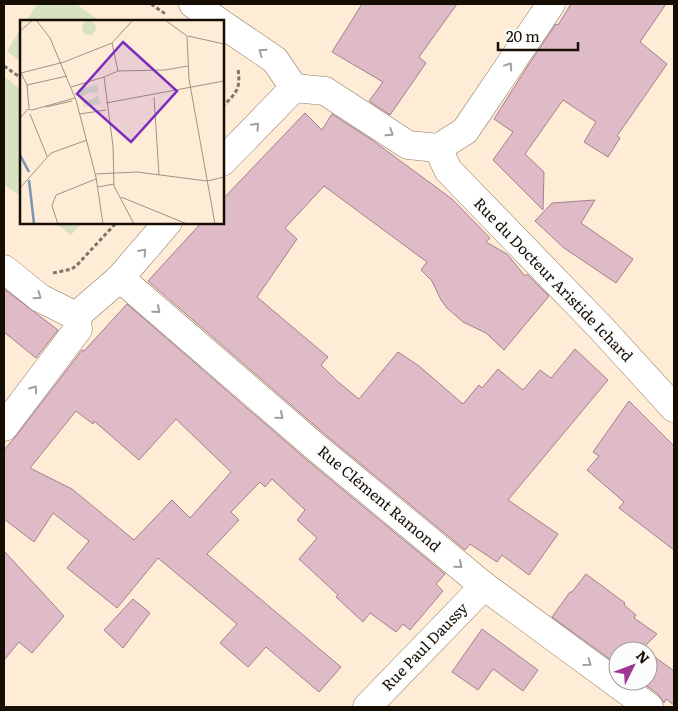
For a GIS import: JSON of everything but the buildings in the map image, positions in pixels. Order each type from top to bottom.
[{"type":"street","points":[[294,88],[325,91],[408,144],[438,148],[466,131],[551,4]]},
{"type":"street","points":[[181,10],[215,20]]},
{"type":"street","points":[[224,25],[275,60],[294,88]]},
{"type":"street","points":[[224,160],[294,88]]},
{"type":"street","name":"Rue du Docteur Aristide Ichard","points":[[438,148],[448,170],[602,329],[674,408]]},
{"type":"street","points":[[76,316],[120,278],[166,224]]},
{"type":"street","points":[[4,269],[40,298],[76,316]]},
{"type":"street","name":"Rue Clément Ramond","points":[[120,278],[318,449],[484,586],[649,707]]},
{"type":"street","points":[[4,427],[78,329],[76,316]]},
{"type":"street","name":"Rue Paul Daussy","points":[[366,707],[484,586]]},
{"type":"path","points":[[151,4],[181,10]]},
{"type":"path","points":[[224,106],[237,92],[239,86],[237,65]]},
{"type":"path","points":[[4,66],[20,77]]},
{"type":"path","points":[[46,272],[54,273],[72,269],[115,224]]},
{"type":"green space","points":[[37,4],[76,4],[99,20],[27,20]]},
{"type":"green space","points":[[20,30],[20,61],[7,51]]},
{"type":"green space","points":[[4,76],[20,89],[20,196],[4,184]]},
{"type":"green space","points":[[56,224],[81,224],[71,235]]}]
